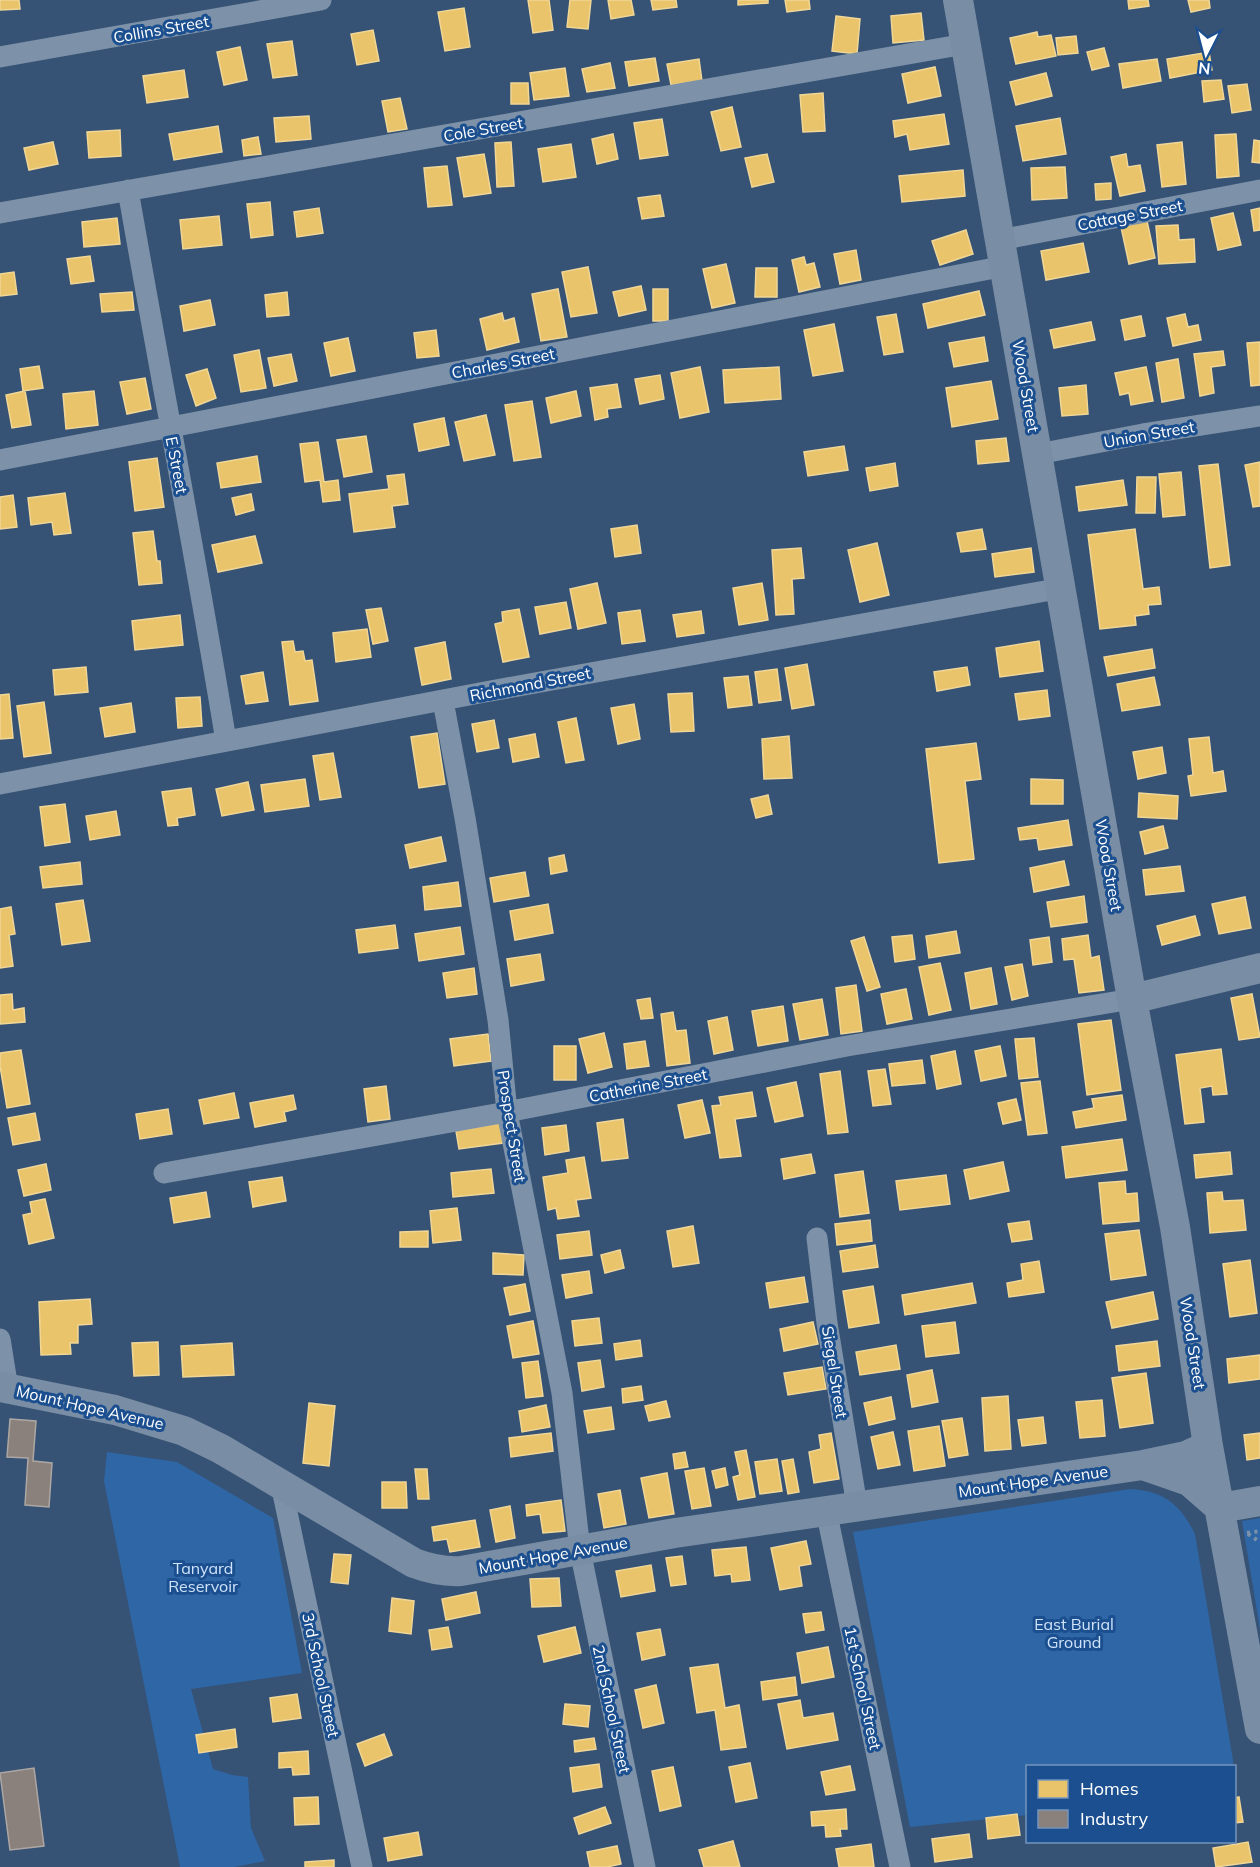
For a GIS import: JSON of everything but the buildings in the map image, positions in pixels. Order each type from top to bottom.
[{"type":"main road","name":"Wood Street","points":[[958,0],[1132,999],[1175,1227],[1209,1446],[1260,1729]]},
{"type":"main road","points":[[1132,999],[1260,968]]},
{"type":"main road","name":"Mount Hope Avenue","points":[[4,1388],[116,1410],[170,1426],[221,1449],[414,1563],[434,1570],[461,1571],[675,1533],[1143,1465],[1186,1456],[1209,1446]]},
{"type":"main road","name":"Mount Hope Avenue","points":[[1143,1465],[1189,1481],[1220,1508]]},
{"type":"main road","points":[[1220,1508],[1260,1501]]},
{"type":"street","name":"Collins Street","points":[[0,57],[321,0]]},
{"type":"street","name":"Cole Street","points":[[0,213],[965,45]]},
{"type":"street","name":"E Street","points":[[128,190],[204,604],[226,741]]},
{"type":"street","name":"Cottage Street","points":[[1002,253],[1260,190]]},
{"type":"street","name":"Charles Street","points":[[0,460],[170,427],[1002,253]]},
{"type":"street","name":"Union Street","points":[[1038,454],[1143,434],[1260,416]]},
{"type":"street","name":"Richmond Street","points":[[0,784],[485,692],[1062,588]]},
{"type":"street","name":"Prospect Street","points":[[443,701],[467,829],[498,1020],[507,1112],[562,1392],[580,1550]]},
{"type":"street","name":"Catherine Street","points":[[164,1173],[507,1112],[847,1046],[1132,999]]},
{"type":"street","name":"Siegel Street","points":[[817,1238],[827,1323],[857,1506]]},
{"type":"street","points":[[0,1339],[4,1388]]},
{"type":"street","name":"3rd School Street","points":[[281,1484],[362,1867]]},
{"type":"street","name":"1st School Street","points":[[826,1510],[900,1867]]},
{"type":"street","name":"2nd School Street","points":[[580,1550],[645,1867]]},
{"type":"path","points":[[1246,1533],[1260,1531]]},
{"type":"green space","name":"Tanyard Reservoir","points":[[107,1452],[177,1462],[273,1518],[302,1673],[191,1689],[213,1769],[248,1777],[251,1828],[265,1861],[234,1867],[180,1867],[104,1481]]},
{"type":"green space","name":"East Burial Ground","points":[[1130,1489],[1162,1496],[1177,1507],[1195,1534],[1234,1765],[1026,1765],[1026,1815],[910,1827],[853,1532]]},
{"type":"green space","points":[[1260,1518],[1260,1629],[1242,1521]]}]
